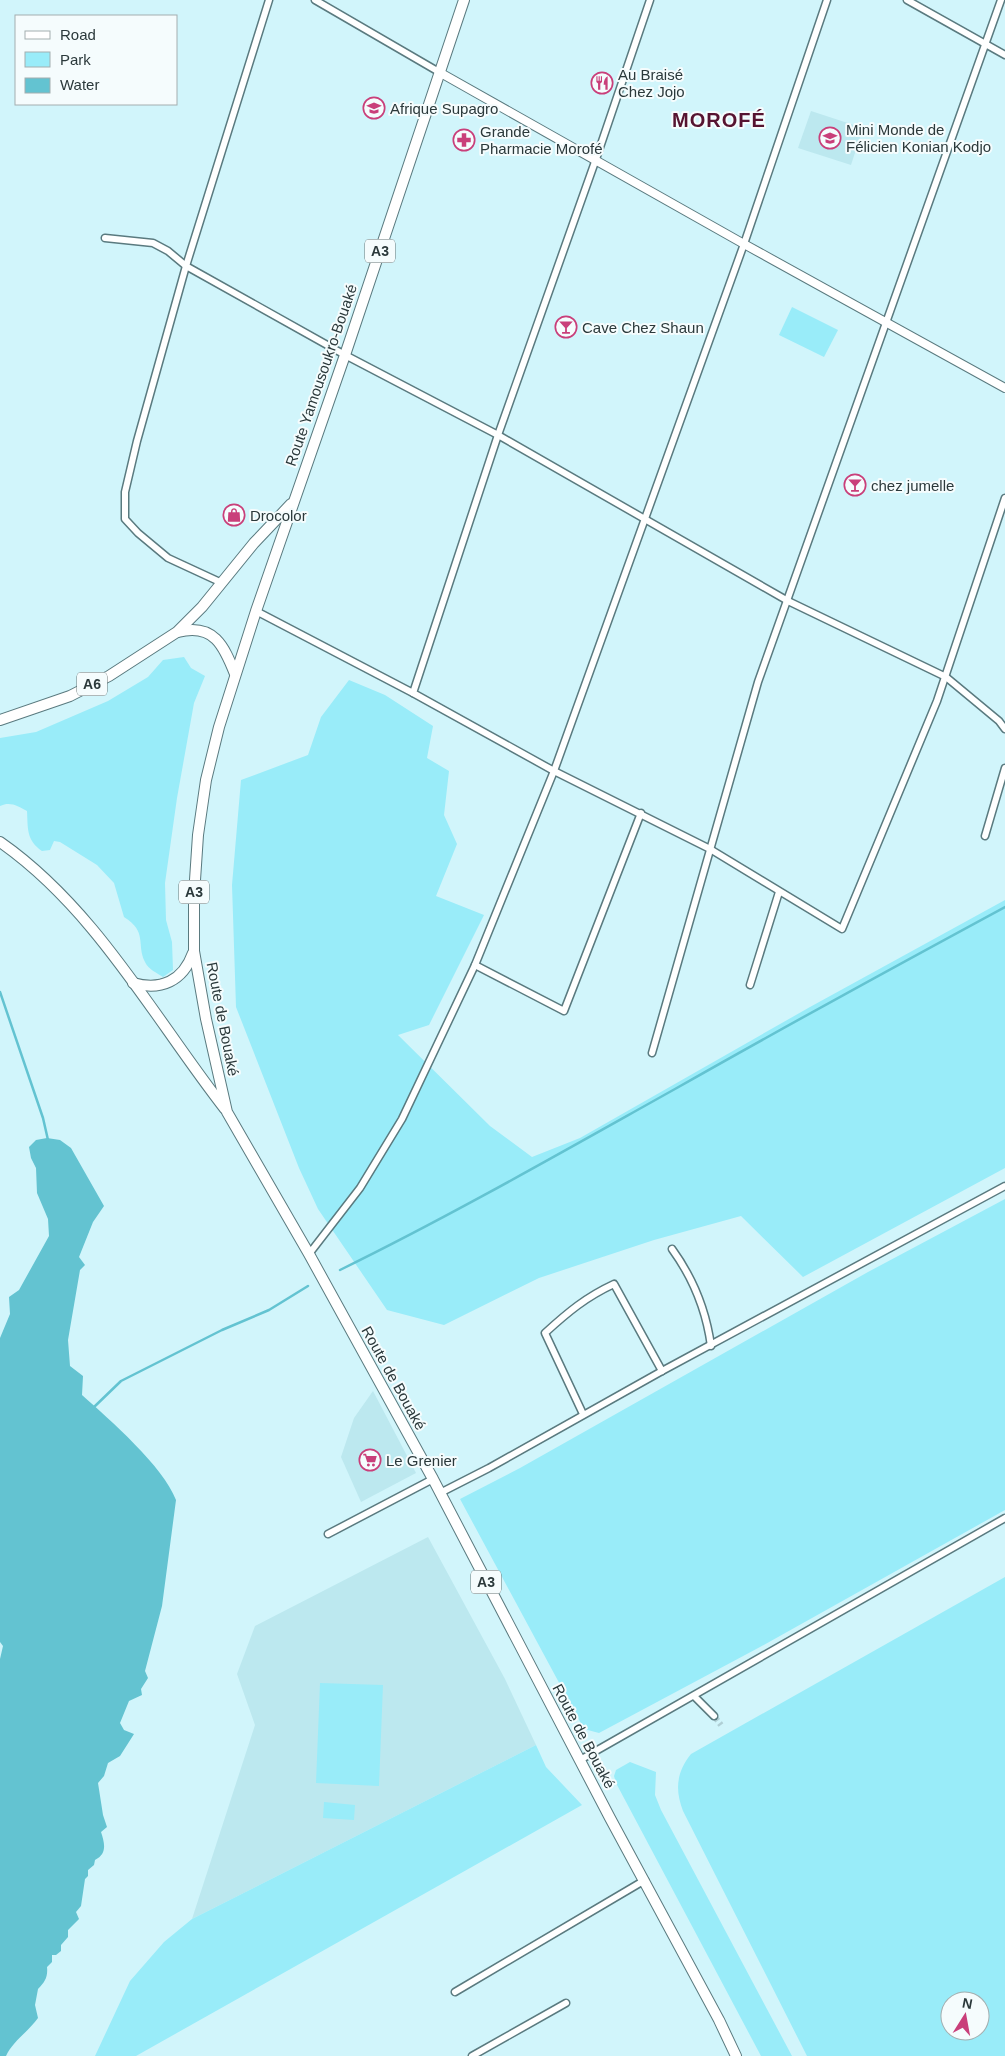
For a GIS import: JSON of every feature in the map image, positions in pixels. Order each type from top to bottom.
[{"type":"highway","name":"Route Yamousoukro-Bouaké","points":[[235,674],[293,501],[345,355],[464,0]]},
{"type":"highway","name":"A6","points":[[0,720],[78,692],[109,676],[177,632],[293,501]]},
{"type":"highway","points":[[177,632],[195,630],[205,632],[214,637],[225,648],[235,674]]},
{"type":"highway","name":"Route de Bouaké","points":[[235,674],[206,780],[198,835],[194,895],[194,951],[206,1018],[227,1112],[309,1254],[433,1480],[610,1818],[719,2020],[736,2056]]},
{"type":"highway","points":[[0,842],[47,880],[88,925],[133,982],[198,1076],[227,1112]]},
{"type":"highway","points":[[133,982],[144,986],[156,986],[175,979],[189,964],[194,951]]},
{"type":"street","points":[[222,582],[168,558],[138,533],[125,519],[125,492],[137,441],[186,266],[269,0]]},
{"type":"street","points":[[315,0],[744,244],[1005,388]]},
{"type":"street","points":[[413,693],[498,435],[650,0]]},
{"type":"street","points":[[309,1254],[360,1188],[402,1119],[475,965],[554,771],[744,244],[827,0]]},
{"type":"street","points":[[906,0],[1005,55]]},
{"type":"street","points":[[652,1052],[758,682],[1001,0]]},
{"type":"street","points":[[105,238],[153,243],[168,251],[186,266],[345,355],[498,435],[788,601],[946,677],[999,721],[1005,729]]},
{"type":"street","points":[[256,611],[413,693],[554,771],[710,849],[842,930],[946,677],[1005,498]]},
{"type":"street","points":[[985,836],[1005,768]]},
{"type":"street","points":[[475,965],[564,1011],[641,814]]},
{"type":"street","points":[[750,985],[779,892]]},
{"type":"street","points":[[440,1493],[1005,1186]]},
{"type":"street","points":[[672,1248],[682,1262],[699,1295],[711,1346]]},
{"type":"street","points":[[583,1414],[545,1333],[574,1306],[593,1294],[614,1284],[662,1371]]},
{"type":"street","points":[[328,1534],[433,1480]]},
{"type":"street","points":[[580,1760],[1005,1518]]},
{"type":"street","points":[[694,1696],[714,1716]]},
{"type":"street","points":[[455,1992],[645,1880]]},
{"type":"street","points":[[472,2056],[566,2003]]},
{"type":"shaded area","name":"Mini Monde de Félicien Konian Kodjo","points":[[811,111],[863,128],[851,165],[798,148]]},
{"type":"shaded area","points":[[373,1391],[416,1473],[361,1502],[341,1457],[354,1418]]},
{"type":"shaded area","points":[[428,1537],[505,1679],[536,1745],[192,1919],[255,1725],[237,1674],[255,1626]]},
{"type":"green space","points":[[792,307],[838,330],[824,357],[779,335]]},
{"type":"green space","points":[[184,657],[191,668],[205,676],[194,703],[177,798],[165,883],[166,920],[172,942],[173,970],[163,977],[146,964],[142,956],[139,933],[124,917],[114,883],[97,865],[60,842],[54,841],[50,850],[42,851],[30,838],[27,811],[11,804],[0,806],[0,738],[36,732],[108,701],[148,677],[163,660]]},
{"type":"green space","points":[[349,680],[385,695],[433,726],[427,758],[449,771],[444,815],[457,844],[436,896],[484,915],[429,1025],[398,1035],[490,1126],[532,1157],[580,1138],[810,1007],[1005,900],[1005,1168],[803,1277],[741,1216],[654,1240],[539,1278],[444,1325],[387,1310],[318,1209],[299,1168],[236,1007],[232,885],[241,780],[308,755],[321,717]]},
{"type":"green space","points":[[1005,1199],[1005,1510],[760,1647],[599,1733],[584,1729],[460,1499],[520,1468],[868,1272]]},
{"type":"green space","points":[[1005,1577],[1005,2056],[807,2056],[683,1811],[680,1803],[678,1782],[686,1761],[691,1754]]},
{"type":"green space","points":[[320,1683],[383,1685],[379,1786],[316,1783]]},
{"type":"green space","points":[[536,1745],[546,1767],[582,1805],[136,2056],[95,2056],[130,1981],[164,1942],[192,1919]]},
{"type":"green space","points":[[630,1762],[656,1772],[655,1795],[661,1810],[792,2056],[761,2056],[616,1783],[614,1776],[616,1770]]},
{"type":"green space","points":[[324,1802],[355,1805],[354,1820],[323,1818]]},
{"type":"water","points":[[47,1138],[60,1140],[71,1148],[104,1206],[93,1222],[79,1257],[85,1265],[80,1270],[68,1340],[70,1366],[83,1376],[82,1395],[121,1430],[148,1458],[160,1473],[176,1500],[162,1606],[145,1671],[148,1678],[141,1689],[142,1695],[129,1701],[120,1723],[124,1730],[134,1734],[120,1756],[108,1763],[104,1776],[98,1783],[103,1815],[107,1827],[101,1832],[104,1845],[103,1852],[88,1870],[81,1906],[76,1912],[79,1919],[68,1930],[68,1937],[61,1945],[61,1951],[56,1955],[52,1955],[52,1962],[47,1967],[45,1979],[38,1989],[35,2005],[38,2018],[6,2056],[0,2056],[0,1659],[3,1646],[0,1642],[0,1338],[10,1314],[9,1297],[19,1290],[49,1236],[48,1219],[37,1193],[36,1168],[31,1158],[29,1147],[36,1140]]},
{"type":"waterway","points":[[340,1270],[509,1182],[798,1020],[1005,907]]},
{"type":"waterway","points":[[0,992],[43,1118],[48,1140]]},
{"type":"waterway","points":[[93,1408],[121,1381],[222,1330],[269,1310],[308,1286]]},
{"type":"tunnel","points":[[714,1716],[721,1725]]},
{"type":"place","name":"Au Braisé Chez Jojo","points":[[602,83]]},
{"type":"place","name":"Afrique Supagro","points":[[374,108]]},
{"type":"place","name":"Mini Monde de Félicien Konian Kodjo","points":[[830,138]]},
{"type":"place","name":"Grande Pharmacie Morofé","points":[[464,140]]},
{"type":"place","name":"Cave Chez Shaun","points":[[566,327]]},
{"type":"place","name":"chez jumelle","points":[[855,485]]},
{"type":"place","name":"Drocolor","points":[[234,515]]},
{"type":"place","name":"Le Grenier","points":[[370,1460]]},
{"type":"district","name":"MOROFÉ","points":[[719,120]]}]
